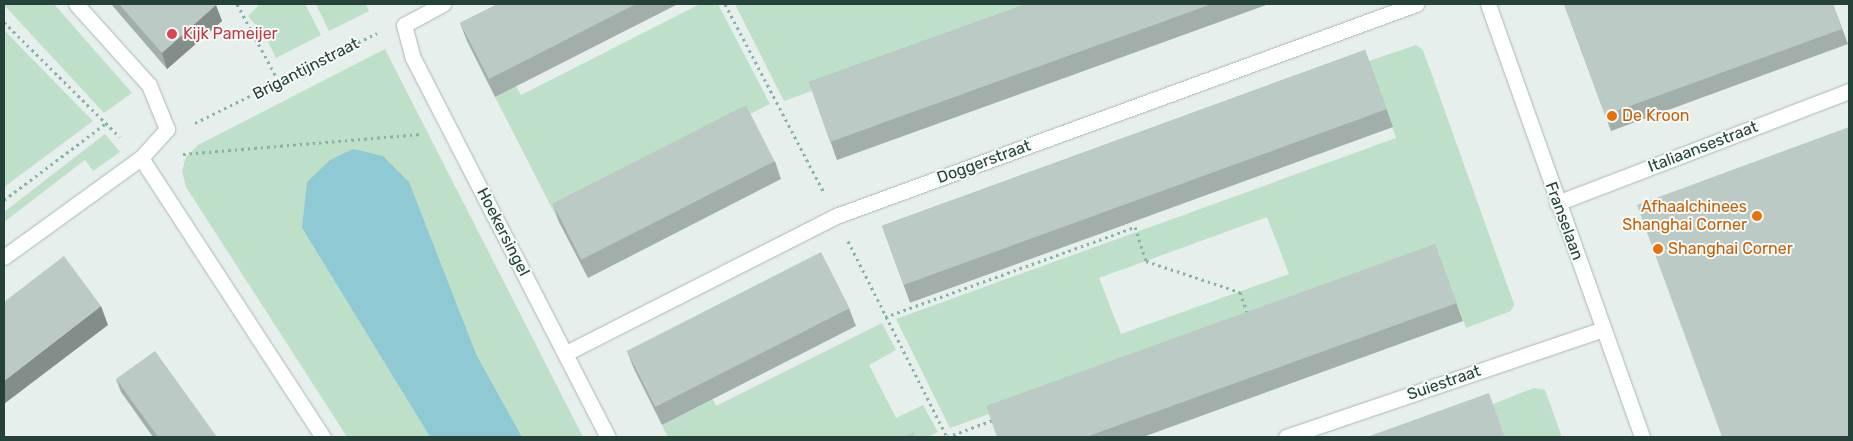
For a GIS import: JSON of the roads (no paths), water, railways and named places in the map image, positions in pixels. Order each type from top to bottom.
[{"type":"street","points":[[4,257],[141,158],[166,129],[149,85],[76,4]]},
{"type":"street","points":[[424,8],[442,4]]},
{"type":"street","name":"Doggerstraat","points":[[566,353],[836,216],[1416,4]]},
{"type":"street","name":"Franselaan","points":[[1488,4],[1557,203],[1642,437]]},
{"type":"street","name":"Hoekersingel","points":[[424,8],[404,25],[413,58],[608,437]]},
{"type":"street","name":"Italiaansestraat","points":[[1557,203],[1849,91]]},
{"type":"street","points":[[141,158],[323,437]]},
{"type":"street","name":"Suiestraat","points":[[1286,437],[1603,329]]},
{"type":"water","points":[[353,149],[383,156],[409,182],[476,354],[522,437],[430,437],[302,228],[307,182],[330,160]]},
{"type":"place","name":"Kijk Pameijer","points":[[172,34]]},
{"type":"place","name":"De Kroon","points":[[1612,116]]},
{"type":"place","name":"Afhaalchinees Shanghai Corner","points":[[1757,216]]},
{"type":"place","name":"Shanghai Corner","points":[[1658,249]]}]
